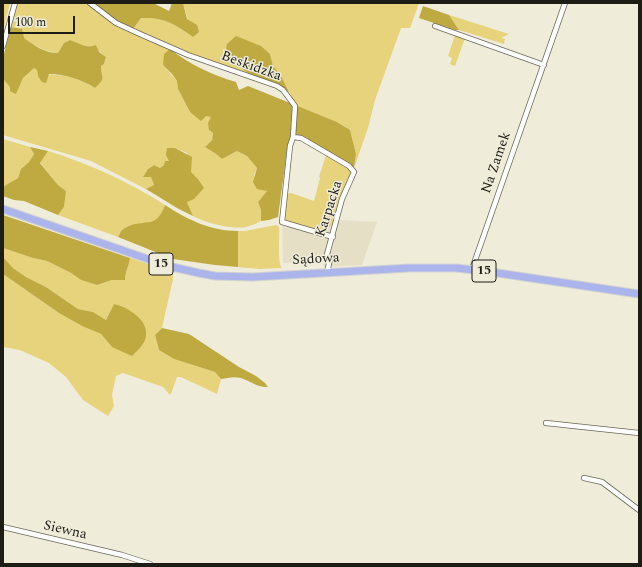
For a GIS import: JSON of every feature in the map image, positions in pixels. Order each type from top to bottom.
[{"type":"main road","name":"Sądowa","points":[[3,209],[140,257],[199,274],[253,277],[442,267],[472,269],[639,294]]},
{"type":"street","points":[[3,46],[15,3]]},
{"type":"street","name":"Beskidzka","points":[[90,3],[122,26],[188,55],[277,86],[283,90],[295,106],[293,137],[290,146],[282,222],[333,237]]},
{"type":"street","name":"Na Zamek","points":[[472,269],[565,3]]},
{"type":"street","points":[[435,26],[544,65]]},
{"type":"street","name":"Karpacka","points":[[293,137],[301,138],[349,166],[354,172],[342,199],[333,237],[326,258],[330,259],[327,272]]},
{"type":"street","points":[[546,423],[639,433]]},
{"type":"street","points":[[584,478],[602,482],[639,510]]},
{"type":"street","name":"Siewna","points":[[3,527],[150,564]]},
{"type":"shaded area","points":[[3,3],[10,3],[3,31]]},
{"type":"shaded area","points":[[17,3],[87,3],[125,30],[170,49],[163,65],[177,81],[178,89],[190,112],[212,117],[209,130],[213,133],[212,140],[205,147],[222,159],[237,151],[247,156],[257,168],[254,175],[267,191],[258,202],[261,210],[261,221],[254,225],[236,228],[213,224],[193,216],[187,202],[198,179],[190,172],[191,164],[187,153],[175,148],[169,161],[160,168],[154,165],[148,169],[143,177],[151,177],[154,185],[146,189],[91,161],[3,135],[3,79],[16,93],[23,78],[34,68],[37,70],[38,76],[67,76],[82,81],[95,88],[101,71],[101,66],[104,64],[106,57],[93,46],[83,46],[70,40],[64,43],[58,53],[44,50],[36,46],[23,38],[22,29],[11,27]]},
{"type":"shaded area","points":[[92,3],[153,3],[169,11],[172,3],[183,3],[187,19],[197,25],[199,32],[193,37],[181,28],[169,22],[149,18],[141,18],[133,29],[117,22]]},
{"type":"shaded area","points":[[183,3],[419,3],[410,28],[401,28],[375,100],[368,128],[354,168],[356,154],[350,130],[337,122],[296,106],[280,74],[273,66],[270,54],[227,44],[227,50],[242,69],[250,74],[184,52],[133,29],[141,18],[149,18],[169,22],[181,28],[193,37]]},
{"type":"shaded area","points":[[423,6],[449,15],[459,30],[419,18]]},
{"type":"shaded area","points":[[449,15],[509,34],[501,38],[505,39],[504,44],[459,30]]},
{"type":"shaded area","points":[[11,27],[22,29],[24,38],[48,52],[58,53],[64,43],[70,40],[86,46],[96,45],[99,52],[106,57],[104,64],[101,66],[101,81],[95,88],[85,82],[73,78],[49,74],[46,83],[42,82],[38,76],[37,70],[34,68],[23,78],[16,94],[10,91],[10,87],[3,79],[3,58]]},
{"type":"shaded area","points":[[455,35],[465,38],[455,66],[450,64],[452,58],[448,56]]},
{"type":"shaded area","points":[[236,36],[261,46],[270,54],[273,66],[280,74],[289,92],[278,85],[250,74],[242,69],[226,49],[227,44]]},
{"type":"shaded area","points":[[170,49],[185,60],[201,68],[236,82],[239,90],[248,86],[337,122],[350,130],[356,154],[354,168],[329,153],[291,136],[287,150],[278,217],[261,221],[261,210],[258,202],[267,191],[257,189],[253,182],[257,168],[247,156],[237,151],[222,159],[205,147],[212,140],[213,133],[209,130],[208,123],[211,117],[206,116],[201,121],[190,112],[178,89],[177,81],[163,65],[164,54]]},
{"type":"shaded area","points":[[3,139],[30,147],[34,154],[29,162],[21,169],[18,178],[4,188]]},
{"type":"shaded area","points":[[30,147],[48,151],[40,163],[58,185],[66,191],[64,207],[58,215],[24,201],[14,200],[3,196],[3,187],[18,178],[21,169],[29,162],[34,154]]},
{"type":"shaded area","points":[[167,148],[175,148],[192,157],[191,172],[204,188],[194,199],[187,202],[193,216],[146,189],[154,185],[151,177],[143,177],[148,169],[154,165],[160,168],[164,165],[165,161],[169,161],[166,155]]},
{"type":"shaded area","points":[[48,151],[109,174],[165,205],[160,216],[153,222],[126,228],[121,231],[118,237],[58,215],[64,207],[66,191],[58,185],[40,162]]},
{"type":"shaded area","points":[[326,155],[345,165],[351,171],[351,176],[335,222],[324,231],[291,223],[284,218],[286,194],[291,193],[314,201],[319,177]]},
{"type":"shaded area","points":[[165,205],[200,224],[218,229],[238,231],[238,267],[173,259],[118,237],[121,231],[127,227],[155,220],[162,213]]},
{"type":"shaded area","points":[[3,215],[130,258],[125,280],[112,280],[97,285],[81,280],[71,273],[47,261],[3,248]]},
{"type":"shaded area","points":[[340,220],[377,222],[362,265],[324,267],[323,261],[283,263],[282,226],[287,228],[291,223],[335,222]]},
{"type":"shaded area","points":[[276,225],[279,227],[279,255],[280,265],[282,268],[260,269],[238,267],[238,231]]},
{"type":"shaded area","points":[[3,248],[47,261],[71,273],[81,280],[97,285],[112,280],[125,280],[130,258],[173,272],[173,279],[162,328],[155,335],[159,350],[174,359],[215,372],[221,379],[217,394],[181,377],[177,377],[171,394],[169,394],[163,387],[123,373],[116,376],[112,395],[114,406],[108,416],[83,400],[66,377],[49,363],[20,350],[3,347],[3,274],[59,313],[82,326],[101,334],[112,347],[114,304],[106,320],[93,312],[78,309],[46,287],[26,277],[13,268],[3,257]]},
{"type":"shaded area","points":[[3,257],[13,268],[26,277],[46,287],[78,309],[93,312],[106,320],[114,304],[130,311],[140,319],[146,329],[146,338],[143,344],[132,356],[112,347],[101,334],[82,326],[59,313],[3,274]]},
{"type":"shaded area","points":[[162,328],[189,334],[239,367],[256,376],[268,387],[257,385],[238,377],[221,379],[215,372],[174,359],[159,350],[155,335]]}]
